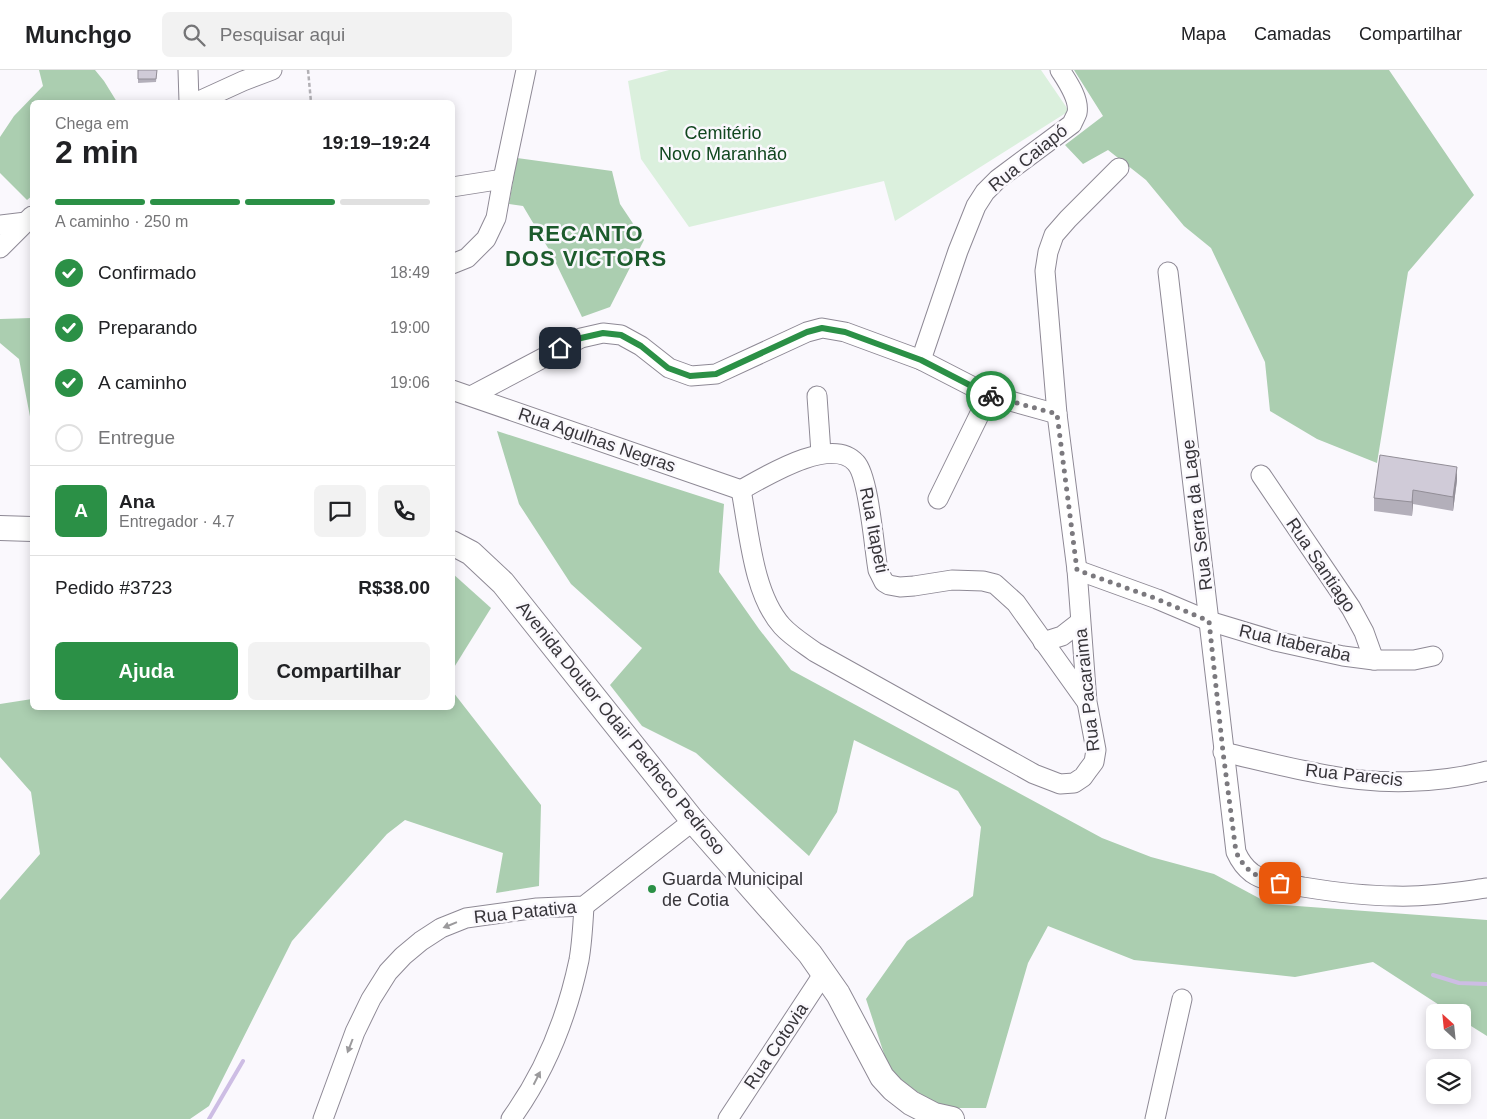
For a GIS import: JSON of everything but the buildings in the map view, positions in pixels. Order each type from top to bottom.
[{"type":"main road","points":[[0,528],[30,529]]},
{"type":"main road","name":"Avenida Doutor Odair Pacheco Pedroso","points":[[455,545],[471,554],[504,583],[693,821],[810,954],[838,994],[882,1077],[893,1089],[911,1103],[934,1115],[952,1119]]},
{"type":"street","points":[[188,70],[189,100]]},
{"type":"street","points":[[201,100],[272,70]]},
{"type":"street","points":[[455,263],[467,258],[486,238],[496,218],[526,70]]},
{"type":"street","name":"Rua Caiapó","points":[[921,360],[958,251],[976,206],[985,192],[998,179],[1072,124],[1078,112],[1070,85],[1060,70]]},
{"type":"street","name":"Rua Pacaraima","points":[[741,490],[758,580],[764,598],[782,626],[815,652],[1034,774],[1060,784],[1074,783],[1083,777],[1094,762],[1096,750],[1087,702],[1077,570],[1057,414],[1045,271],[1048,252],[1054,236],[1068,219],[1119,168]]},
{"type":"street","points":[[455,187],[503,179]]},
{"type":"street","points":[[0,225],[29,219]]},
{"type":"street","points":[[0,248],[29,219]]},
{"type":"street","name":"Rua Serra da Lage","points":[[1168,272],[1236,852],[1243,865],[1253,874],[1280,883],[1348,894],[1397,896],[1487,888]]},
{"type":"street","points":[[471,396],[581,338],[603,333],[621,335],[641,346],[668,368],[690,376],[716,374],[807,332],[822,328],[845,332],[921,360],[989,395],[1057,414]]},
{"type":"street","name":"Rua Agulhas Negras","points":[[455,391],[741,490]]},
{"type":"street","points":[[938,499],[989,395]]},
{"type":"street","points":[[817,396],[821,453]]},
{"type":"street","name":"Rua Itapeti","points":[[741,490],[765,476],[821,453],[839,454],[848,457],[856,463],[863,475],[878,570],[884,582],[900,587],[952,580],[983,581],[994,584],[1016,603],[1087,702]]},
{"type":"street","name":"Rua Santiago","points":[[1261,475],[1351,608],[1364,632],[1374,660]]},
{"type":"street","name":"Rua Itaberaba","points":[[1077,570],[1157,599],[1209,621],[1275,641],[1344,656],[1374,660],[1414,660],[1433,656]]},
{"type":"street","points":[[1043,642],[1062,636],[1080,622]]},
{"type":"street","name":"Rua Parecis","points":[[1223,752],[1328,776],[1374,781],[1438,779],[1469,776],[1487,771]]},
{"type":"street","name":"Rua Patativa","points":[[323,1119],[355,1032],[371,1000],[388,972],[421,941],[441,928],[466,918],[537,908],[584,906],[693,821]]},
{"type":"street","points":[[511,1119],[531,1090],[552,1048],[561,1022],[572,989],[579,958],[584,906]]},
{"type":"street","name":"Rua Cotovia","points":[[728,1119],[824,973]]},
{"type":"street","points":[[1155,1119],[1182,999]]},
{"type":"path","points":[[308,70],[311,100]]},
{"type":"green space","points":[[39,70],[95,70],[116,100],[30,100],[30,198],[27,200],[0,173],[0,137],[14,116],[43,86]]},
{"type":"green space","name":"Cemitério Novo Maranhão","points":[[669,70],[1041,70],[1069,111],[895,221],[884,181],[689,227],[641,159],[628,81]]},
{"type":"green space","points":[[1074,70],[1389,70],[1474,195],[1408,272],[1377,463],[1317,439],[1270,411],[1265,362],[1211,248],[1184,226],[1146,180],[1108,150],[1083,164],[1065,145],[1103,116]]},
{"type":"green space","points":[[517,158],[612,171],[620,204],[644,240],[610,307],[582,317],[551,253],[523,206],[509,204]]},
{"type":"green space","points":[[30,318],[30,417],[19,359],[0,343],[0,319]]},
{"type":"green space","points":[[497,431],[724,504],[719,572],[759,629],[791,670],[1102,838],[1151,857],[1214,874],[1270,904],[1487,920],[1487,1036],[1471,1026],[1471,1004],[1438,1004],[1373,962],[1295,977],[1134,960],[1048,926],[1028,963],[986,1108],[940,1108],[890,1072],[866,999],[907,941],[973,896],[981,827],[958,791],[854,740],[837,812],[809,856],[696,753],[642,726],[610,685],[642,648],[571,584],[519,504]]},
{"type":"green space","points":[[455,576],[491,608],[455,666]]},
{"type":"green space","points":[[455,695],[541,805],[539,886],[496,893],[503,853],[405,820],[387,834],[292,941],[209,1106],[190,1119],[0,1119],[0,900],[40,854],[31,792],[0,757],[0,704],[30,699],[30,710],[455,710]]},
{"type":"waterway","points":[[1433,975],[1459,983],[1487,984]]},
{"type":"waterway","points":[[209,1119],[243,1061]]},
{"type":"way so far","points":[[991,396],[1057,414],[1077,570],[1157,599],[1209,621],[1236,852],[1243,865],[1253,874],[1280,883]]},
{"type":"place","name":"Guarda Municipal de Cotia","points":[[652,889]]},
{"type":"district","name":"RECANTO DOS VICTORS","points":[[586,246]]},
{"type":"route","points":[[560,348],[581,338],[603,333],[621,335],[641,346],[668,368],[690,376],[716,374],[807,332],[822,328],[845,332],[921,360],[991,396]]}]
